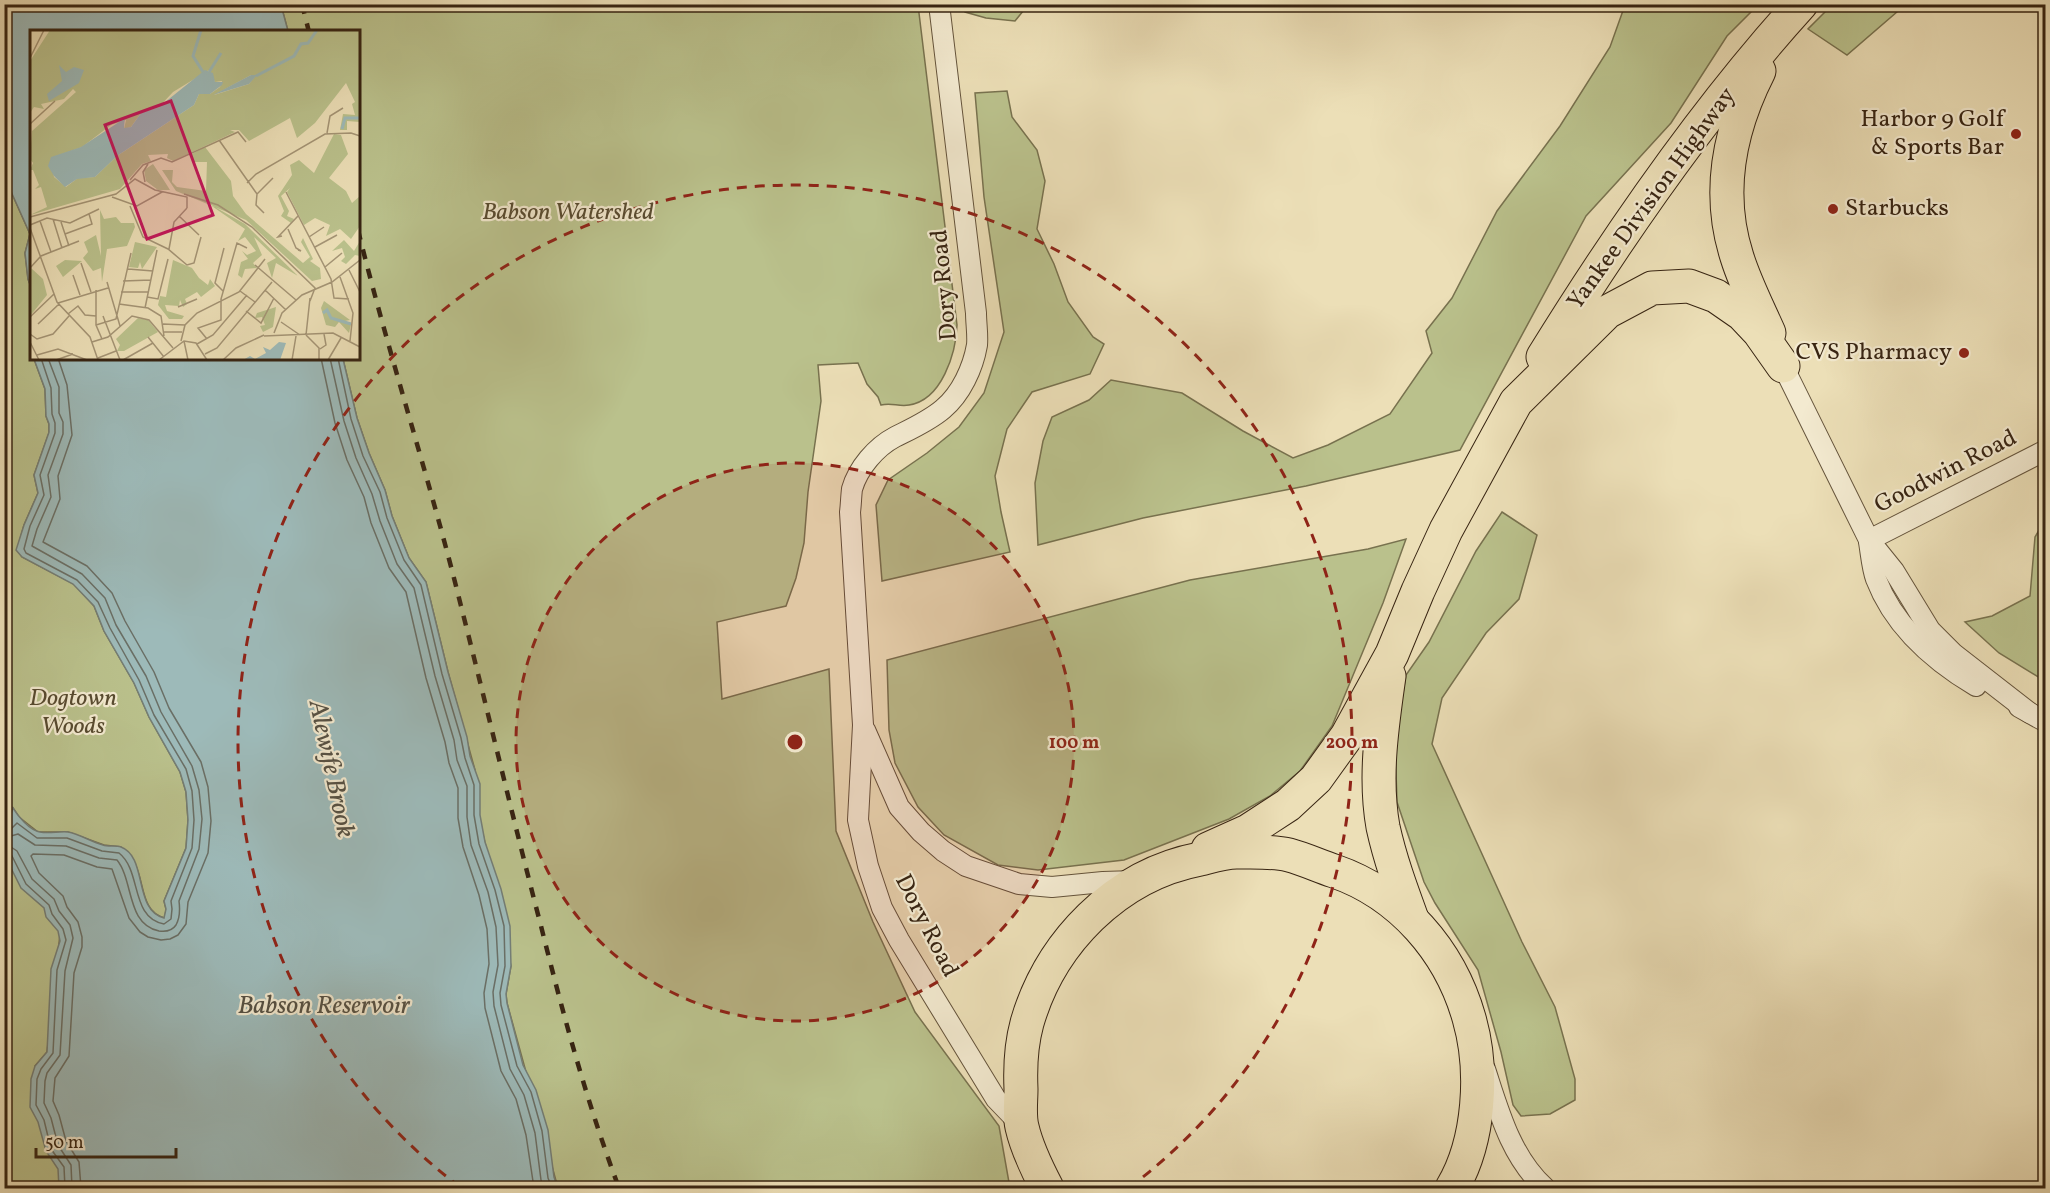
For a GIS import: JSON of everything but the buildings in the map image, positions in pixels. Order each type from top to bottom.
[{"type":"highway","points":[[1783,366],[1737,256],[1726,206],[1726,173],[1734,130],[1755,80],[1792,14]]},
{"type":"highway","name":"Yankee Division Highway","points":[[1516,402],[1581,297],[1687,144],[1792,14]]},
{"type":"highway","points":[[1047,1188],[1035,1165],[1021,1125],[1020,1062],[1026,1026],[1037,994],[1055,959],[1075,932],[1107,901],[1137,881],[1248,831],[1288,805],[1316,779],[1347,736],[1392,654],[1446,530],[1516,402],[1607,312],[1652,288],[1689,286],[1716,296],[1742,314],[1759,332],[1783,366]]},
{"type":"highway","points":[[1392,654],[1380,736],[1380,791],[1383,825],[1392,862],[1412,920]]},
{"type":"highway","points":[[1179,863],[1234,852],[1287,855],[1358,879],[1385,896],[1412,920],[1444,959],[1464,1001],[1473,1032],[1478,1067],[1477,1108],[1467,1154],[1452,1188]]},
{"type":"street","name":"Dory Road","points":[[939,4],[976,313],[977,343],[970,369],[955,398],[917,427],[892,439],[872,456],[861,470],[852,489],[850,512],[863,725],[858,820],[868,866],[882,908],[898,940],[996,1099],[1021,1125]]},
{"type":"street","points":[[1783,366],[1869,540],[1876,578],[1889,604],[1910,633],[1935,658],[1974,686],[2038,718]]},
{"type":"street","name":"Goodwin Road","points":[[1869,540],[2046,450]]},
{"type":"street","name":"Dory Road","points":[[863,725],[899,807],[921,832],[943,851],[966,866],[1019,884],[1052,887],[1137,881]]},
{"type":"street","points":[[1473,1032],[1507,1133],[1530,1172],[1545,1188]]},
{"type":"green space","name":"Babson Watershed","points":[[281,5],[918,5],[957,325],[954,349],[945,374],[938,385],[920,401],[909,405],[881,405],[878,397],[867,384],[858,363],[818,365],[821,401],[808,492],[804,543],[796,578],[786,606],[717,622],[722,699],[829,669],[836,831],[873,922],[915,1012],[999,1126],[1010,1188],[558,1188],[507,1003],[506,994],[511,966],[468,772],[475,770],[426,582],[409,558],[392,516],[385,490],[357,418],[343,360],[360,360],[360,30],[288,30]]},
{"type":"green space","points":[[961,5],[1028,5],[1015,21],[986,18],[965,12]]},
{"type":"green space","points":[[1625,5],[1758,5],[1727,36],[1671,123],[1586,216],[1460,450],[1306,486],[1143,518],[1038,545],[1035,483],[1043,441],[1052,417],[1089,400],[1111,380],[1182,393],[1243,431],[1293,458],[1328,445],[1390,414],[1432,353],[1426,331],[1452,298],[1497,211],[1560,126],[1610,47]]},
{"type":"green space","points":[[1832,5],[1905,5],[1847,55],[1808,29]]},
{"type":"green space","points":[[1007,91],[1012,117],[1037,150],[1045,181],[1037,229],[1054,264],[1068,302],[1093,337],[1104,344],[1090,374],[1032,392],[1007,429],[995,476],[1010,552],[882,581],[876,505],[888,480],[959,427],[984,393],[1004,332],[984,197],[975,93]]},
{"type":"green space","name":"Dogtown Woods","points":[[5,178],[30,234],[25,253],[30,284],[30,360],[34,360],[45,389],[46,416],[49,424],[49,433],[34,475],[38,493],[24,525],[17,550],[22,557],[74,584],[94,606],[104,631],[180,772],[186,792],[188,820],[186,848],[164,901],[165,918],[157,915],[147,903],[134,862],[121,847],[104,845],[68,832],[38,832],[19,817],[13,808],[5,832]]},
{"type":"green space","points":[[1502,512],[1537,535],[1519,599],[1486,633],[1442,698],[1432,744],[1522,942],[1555,1007],[1575,1079],[1575,1100],[1550,1114],[1521,1116],[1513,1105],[1478,970],[1424,882],[1397,802],[1395,741],[1406,675],[1429,642],[1476,551]]},
{"type":"green space","points":[[2045,520],[2046,681],[1999,653],[1965,622],[1992,616],[2030,596],[2035,537]]},
{"type":"green space","points":[[1406,539],[1383,603],[1332,726],[1300,771],[1270,796],[1229,819],[1124,860],[1038,870],[998,865],[944,835],[918,807],[895,763],[889,730],[887,660],[1190,580],[1368,549]]},
{"type":"green space","points":[[4,842],[8,862],[61,925],[47,1052],[35,1066],[67,1188],[5,1188]]},
{"type":"water","points":[[4,5],[281,5],[288,30],[30,30],[30,234],[5,178]]},
{"type":"water","points":[[30,234],[30,284],[28,279],[25,253]]},
{"type":"water","name":"Babson Reservoir","points":[[34,360],[343,360],[357,418],[385,490],[392,516],[409,558],[426,582],[470,756],[480,784],[480,815],[485,842],[501,889],[510,926],[511,966],[506,994],[507,1003],[523,1065],[536,1090],[548,1130],[554,1177],[558,1188],[59,1188],[58,1169],[46,1151],[38,1122],[30,1107],[31,1079],[35,1066],[47,1052],[51,969],[60,941],[58,931],[46,917],[44,908],[21,888],[8,862],[5,832],[13,808],[24,822],[36,831],[72,833],[105,846],[121,847],[135,861],[148,905],[154,913],[164,918],[166,909],[164,901],[186,848],[188,820],[186,792],[180,772],[104,631],[94,606],[73,584],[22,557],[16,550],[38,493],[34,475],[49,432],[45,389]]},
{"type":"railway","points":[[302,4],[308,30]]},
{"type":"railway","points":[[360,238],[449,559],[567,1025],[596,1124],[619,1188]]},
{"type":"place","name":"Harbor 9 Golf & Sports Bar","points":[[2016,134]]},
{"type":"place","name":"Starbucks","points":[[1833,209]]},
{"type":"place","name":"CVS Pharmacy","points":[[1964,353]]},
{"type":"water label","name":"Alewife Brook","points":[[331,769]]}]
